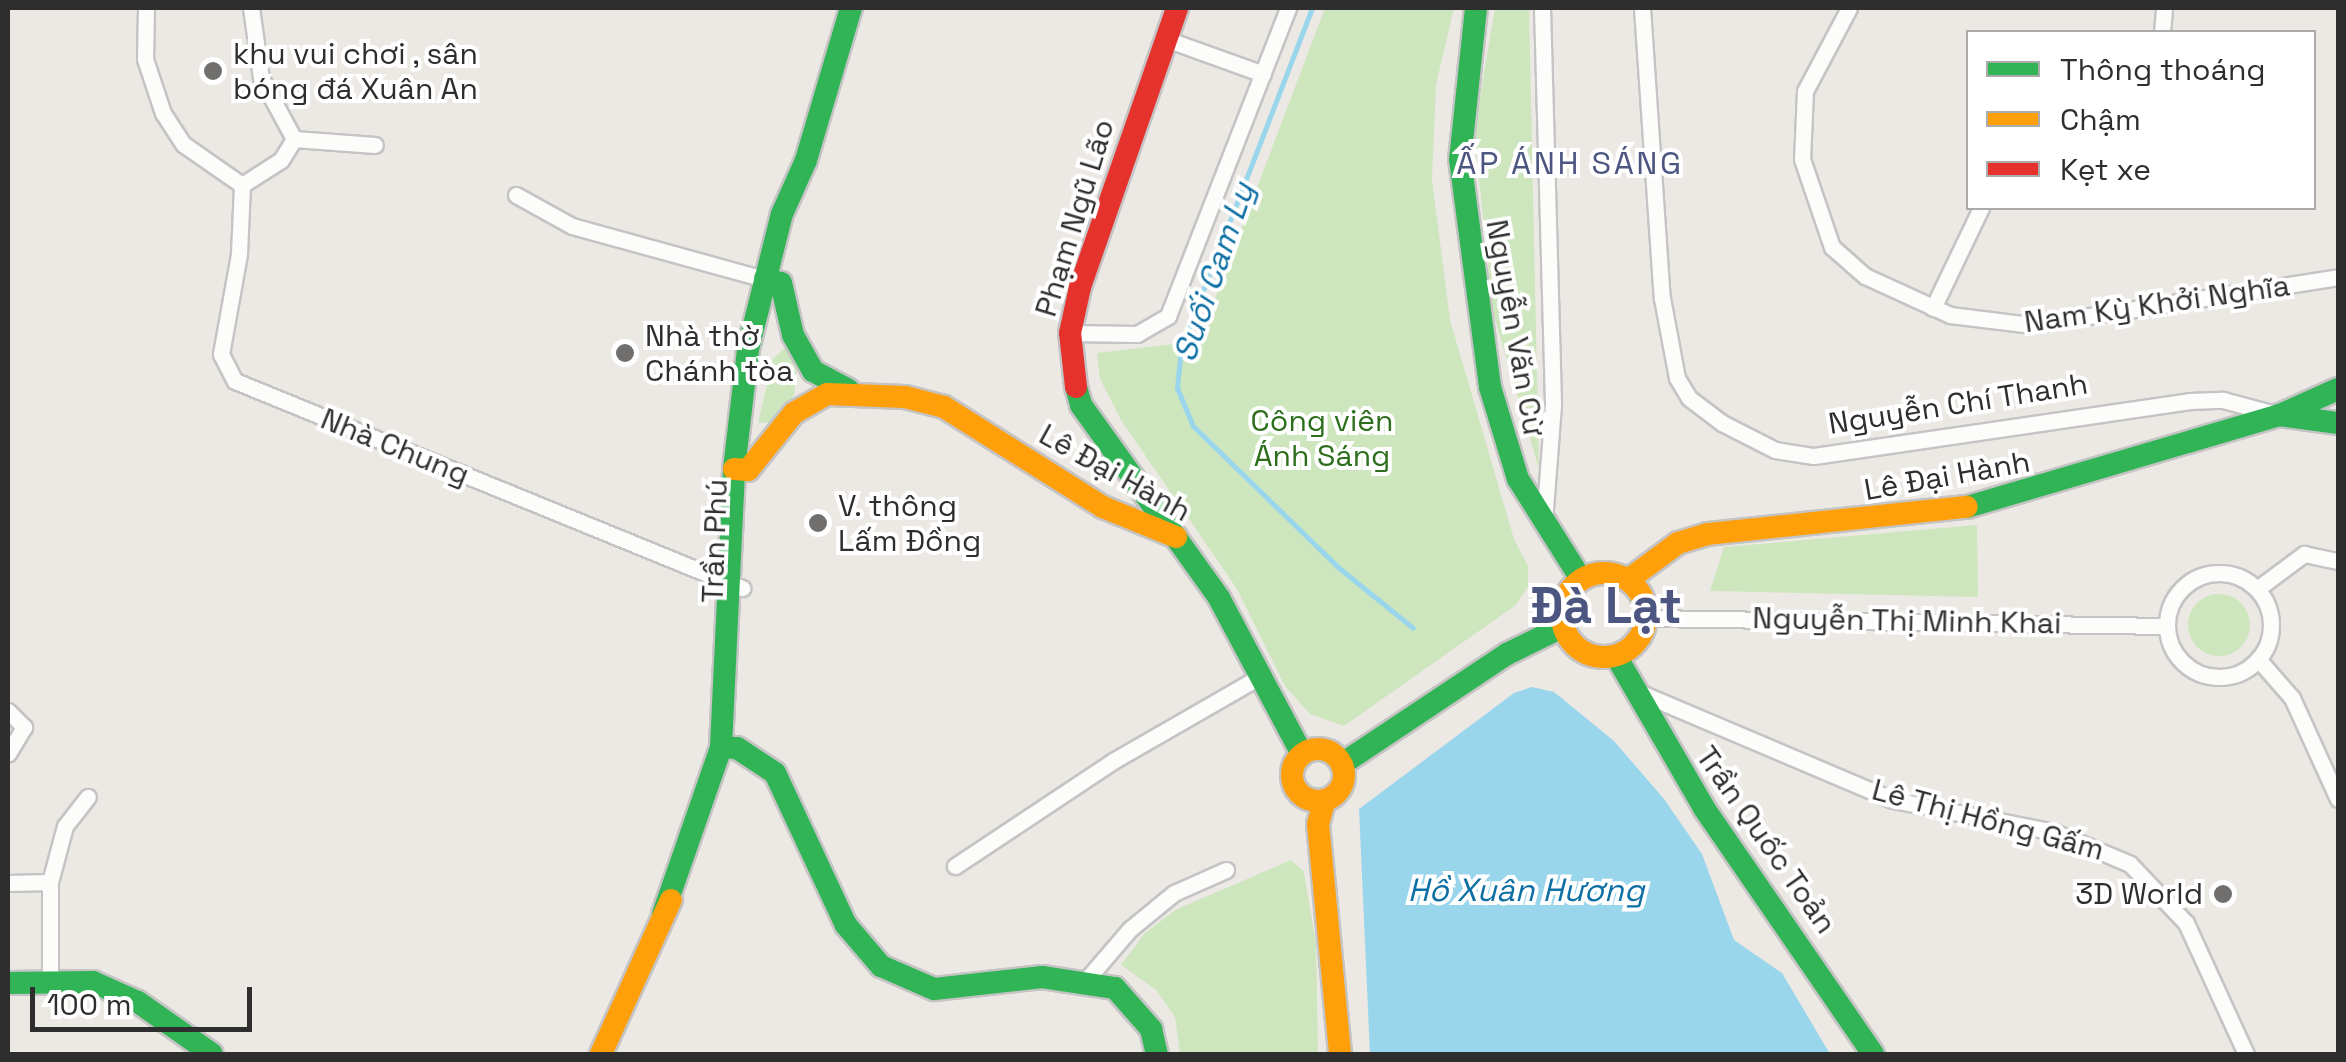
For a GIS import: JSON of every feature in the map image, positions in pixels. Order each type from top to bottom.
[{"type":"main road","name":"Trần Phú","points":[[601,1054],[663,914],[694,863],[728,748],[741,469],[773,281],[851,8]]},
{"type":"main road","name":"Phạm Ngũ Lão","points":[[1177,8],[1109,193],[1070,334],[1081,405],[1179,538]]},
{"type":"main road","name":"Nguyễn Văn Cừ","points":[[1476,8],[1460,159],[1468,248],[1505,451],[1543,524],[1582,579]]},
{"type":"main road","name":"Lê Đại Hành","points":[[773,281],[793,335],[813,372],[851,391],[944,407],[1102,507],[1179,538],[1302,754]]},
{"type":"main road","points":[[2279,415],[2338,388]]},
{"type":"main road","name":"Lê Đại Hành","points":[[741,469],[808,402],[851,391]]},
{"type":"main road","name":"Lê Đại Hành","points":[[1628,580],[1678,543],[1708,534],[1994,504],[2279,415],[2338,423]]},
{"type":"main road","points":[[1605,572],[1628,580],[1642,596],[1646,618],[1637,642],[1616,656],[1577,649],[1562,627],[1564,600],[1582,579],[1605,572]]},
{"type":"main road","points":[[1342,764],[1507,654],[1562,627]]},
{"type":"main road","name":"Trần Quốc Toản","points":[[1616,656],[1704,808],[1874,1054]]},
{"type":"main road","points":[[728,748],[775,773],[846,924],[881,966],[934,989],[1042,976],[1087,980],[1134,1003],[1156,1054]]},
{"type":"main road","points":[[1324,802],[1296,790],[1292,775],[1302,754],[1325,750],[1342,764]]},
{"type":"main road","points":[[1340,1054],[1318,824],[1324,802],[1342,787],[1342,764]]},
{"type":"main road","points":[[9,984],[50,978],[93,982],[138,1002],[212,1054]]},
{"type":"street","points":[[146,8],[145,59],[162,113],[183,144],[242,185],[281,160],[294,138]]},
{"type":"street","points":[[251,8],[262,78],[294,138]]},
{"type":"street","points":[[1070,334],[1137,334],[1168,316],[1288,8]]},
{"type":"street","points":[[1542,8],[1553,405],[1543,524]]},
{"type":"street","name":"Nguyễn Chí Thanh","points":[[1642,8],[1662,298],[1677,378],[1689,398],[1722,423],[1775,450],[1814,456],[2189,401],[2223,400],[2279,415]]},
{"type":"street","name":"Nam Kỳ Khởi Nghĩa","points":[[1849,8],[1805,91],[1802,159],[1808,191],[1832,247],[1847,262],[1933,308],[1970,320],[2032,325],[2338,277]]},
{"type":"street","points":[[1166,39],[1262,74]]},
{"type":"street","points":[[294,138],[374,145]]},
{"type":"street","name":"Nhà Chung","points":[[242,185],[239,254],[222,354],[235,381],[735,585]]},
{"type":"street","points":[[516,195],[572,226],[773,281]]},
{"type":"street","points":[[1933,308],[1980,210]]},
{"type":"street","points":[[2258,590],[2304,554],[2338,561]]},
{"type":"street","points":[[2230,574],[2258,590],[2272,621],[2258,659],[2236,675],[2204,676],[2178,657],[2167,626],[2176,596],[2200,577],[2230,574]]},
{"type":"street","name":"Nguyễn Thị Minh Khai","points":[[1646,618],[2167,626]]},
{"type":"street","points":[[2258,659],[2292,698],[2338,800]]},
{"type":"street","points":[[954,866],[1098,770],[1259,677]]},
{"type":"street","name":"Lê Thị Hồng Gấm","points":[[1636,691],[1893,800],[2097,844],[2130,864],[2186,923],[2246,1054]]},
{"type":"street","points":[[8,711],[24,727],[8,754]]},
{"type":"street","points":[[50,978],[50,882],[65,826],[88,796]]},
{"type":"street","points":[[1087,980],[1130,929],[1174,893],[1226,870]]},
{"type":"street","points":[[8,883],[50,882]]},
{"type":"green space","name":"Công viên Ánh Sáng","points":[[1325,8],[1454,8],[1436,85],[1432,179],[1450,320],[1514,539],[1528,566],[1528,587],[1516,605],[1344,726],[1310,714],[1285,686],[1237,589],[1121,420],[1100,379],[1097,353],[1199,341]]},
{"type":"green space","points":[[1495,8],[1529,8],[1539,469],[1493,312],[1474,132]]},
{"type":"green space","points":[[787,346],[797,366],[794,395],[774,422],[758,423],[773,359]]},
{"type":"green space","points":[[1977,525],[1978,597],[1710,591],[1724,547]]},
{"type":"green space","points":[[2219,594],[2241,603],[2250,625],[2241,647],[2219,656],[2197,647],[2188,625],[2197,603]]},
{"type":"green space","points":[[1291,860],[1304,872],[1316,944],[1318,1054],[1180,1054],[1175,1017],[1156,990],[1121,965],[1144,934],[1175,910]]},
{"type":"water","name":"Hồ Xuân Hương","points":[[1532,687],[1554,692],[1614,741],[1664,799],[1702,854],[1734,940],[1782,973],[1830,1054],[1370,1054],[1359,809],[1514,693]]},
{"type":"waterway","name":"Suối Cam Ly","points":[[1312,8],[1181,348],[1177,388],[1193,426],[1339,568],[1413,628]]},
{"type":"traffic: fast","points":[[663,914],[721,747],[734,469],[748,349],[782,214],[806,160],[851,8]]},
{"type":"traffic: fast","points":[[1476,8],[1460,159],[1490,387],[1518,479],[1581,579]]},
{"type":"traffic: fast","points":[[765,279],[781,283],[793,335],[813,371],[848,390]]},
{"type":"traffic: fast","points":[[1076,387],[1081,405],[1219,598],[1302,754]]},
{"type":"traffic: fast","points":[[2282,414],[2338,389]]},
{"type":"traffic: fast","points":[[1967,507],[2279,415],[2338,423]]},
{"type":"traffic: fast","points":[[1342,764],[1507,654],[1562,627]]},
{"type":"traffic: fast","points":[[1616,656],[1704,808],[1873,1054]]},
{"type":"traffic: fast","points":[[721,747],[737,748],[775,773],[846,925],[881,966],[934,989],[1042,977],[1115,988],[1151,1029],[1157,1054]]},
{"type":"traffic: fast","points":[[8,983],[93,982],[138,1002],[212,1054]]},
{"type":"traffic: slow","points":[[734,469],[748,470],[794,413],[827,394],[905,397],[944,407],[1103,507],[1176,537]]},
{"type":"traffic: slow","points":[[1628,580],[1678,543],[1708,534],[1967,507]]},
{"type":"traffic: slow","points":[[1596,573],[1612,573],[1628,580],[1639,591],[1646,615],[1643,631],[1634,645],[1612,657],[1596,657],[1580,650],[1569,639],[1562,623],[1562,607],[1569,591],[1580,580],[1596,573]]},
{"type":"traffic: slow","points":[[1318,749],[1337,756],[1344,775],[1337,794],[1318,801],[1299,794],[1292,775],[1299,756],[1318,749]]},
{"type":"traffic: slow","points":[[1324,802],[1318,824],[1340,1054]]},
{"type":"traffic: slow","points":[[601,1054],[671,900]]},
{"type":"traffic: jam","points":[[1076,387],[1070,333],[1080,287],[1177,8]]},
{"type":"place","name":"khu vui chơi , sân bóng đá Xuân An","points":[[213,71]]},
{"type":"place","name":"Nhà thờ Chánh tòa","points":[[625,353]]},
{"type":"place","name":"V. thông Lấm Đồng","points":[[818,523]]},
{"type":"place","name":"3D World","points":[[2223,894]]},
{"type":"district","name":"ẤP ÁNH SÁNG","points":[[1570,163]]},
{"type":"district","name":"Đà Lạt","points":[[1606,607]]}]
